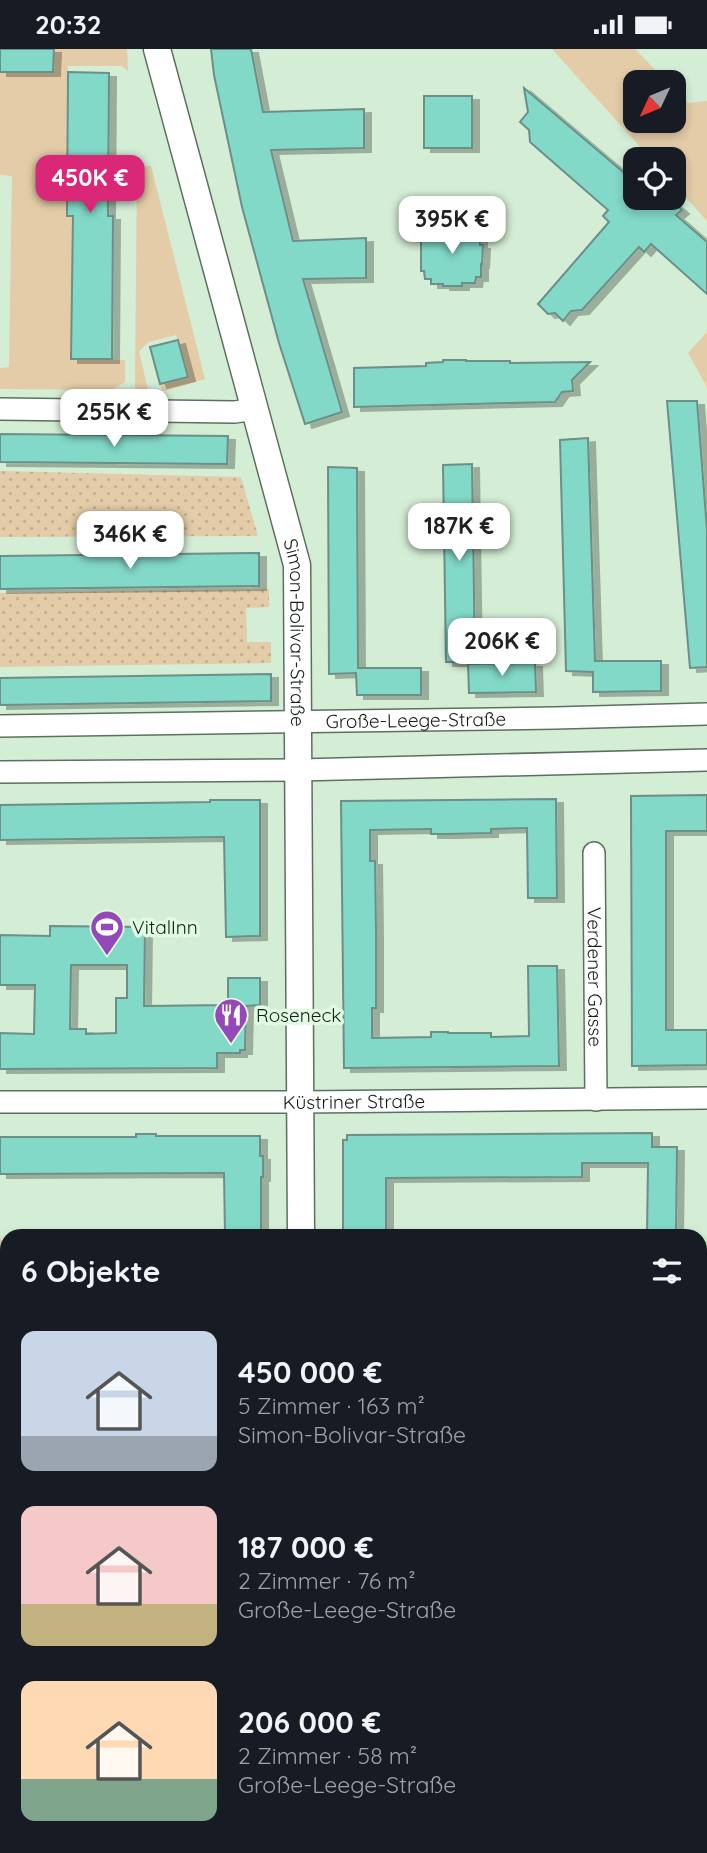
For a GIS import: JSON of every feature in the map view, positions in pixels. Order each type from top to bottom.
[{"type":"street","name":"Simon-Bolivar-Straße","points":[[157,49],[297,565],[301,1229]]},
{"type":"street","points":[[0,409],[235,412],[256,409]]},
{"type":"street","name":"Große-Leege-Straße","points":[[0,726],[707,714]]},
{"type":"street","points":[[0,772],[299,770],[707,760]]},
{"type":"street","name":"Verdener Gasse","points":[[594,853],[596,1100]]},
{"type":"street","name":"Küstriner Straße","points":[[0,1102],[707,1098]]},
{"type":"shaded area","points":[[54,49],[127,49],[128,71],[122,66],[68,66],[67,215],[73,216],[71,359],[125,360],[125,382],[111,390],[0,389],[0,368],[9,367],[12,176],[0,175],[0,72],[53,72]]},
{"type":"shaded area","points":[[552,49],[635,49],[655,70],[623,70],[623,128]]},
{"type":"shaded area","points":[[686,101],[707,101],[707,221],[686,197],[686,147],[640,147],[628,133],[686,133]]},
{"type":"shaded area","points":[[143,166],[151,166],[205,379],[165,391],[160,384],[188,377],[176,335],[149,342],[139,351],[148,390],[135,388],[137,170]]},
{"type":"shaded area","points":[[707,332],[707,387],[688,353]]},
{"type":"shaded area","points":[[0,471],[241,477],[258,536],[0,537]]},
{"type":"shaded area","points":[[269,589],[269,607],[246,608],[247,642],[271,642],[271,663],[0,667],[0,593]]},
{"type":"building","points":[[0,49],[54,49],[53,72],[0,72]]},
{"type":"building","points":[[211,49],[251,49],[263,112],[364,109],[364,148],[271,150],[293,241],[366,238],[366,278],[303,279],[342,412],[305,424],[279,343],[242,207]]},
{"type":"building","points":[[68,72],[109,73],[108,216],[113,216],[112,359],[71,359],[73,216],[67,216]]},
{"type":"building","points":[[524,88],[623,172],[623,210],[682,210],[676,215],[707,242],[707,294],[651,244],[644,252],[639,247],[582,310],[571,311],[563,321],[555,313],[548,314],[538,304],[609,222],[603,216],[608,210],[530,142],[529,130],[520,122],[528,112]]},
{"type":"building","points":[[424,96],[472,96],[472,148],[424,148]]},
{"type":"building","points":[[442,225],[474,227],[473,233],[480,233],[480,245],[483,245],[481,277],[476,277],[475,283],[443,286],[431,284],[431,279],[425,279],[424,271],[421,271],[421,241],[424,241],[424,234],[429,234],[429,228],[442,228]]},
{"type":"building","points":[[178,340],[188,377],[160,384],[150,347]]},
{"type":"building","points":[[443,360],[590,362],[572,380],[573,391],[562,392],[555,402],[354,407],[354,368],[426,366],[426,363]]},
{"type":"building","points":[[667,401],[697,401],[707,530],[707,667],[690,668]]},
{"type":"building","points":[[0,434],[228,436],[227,464],[0,462]]},
{"type":"building","points":[[588,438],[595,661],[661,661],[661,691],[593,692],[593,672],[566,671],[560,440]]},
{"type":"building","points":[[472,464],[475,662],[446,662],[443,465]]},
{"type":"building","points":[[328,467],[357,468],[358,668],[421,668],[421,695],[357,695],[356,673],[329,674]]},
{"type":"building","points":[[259,553],[259,586],[0,589],[0,556]]},
{"type":"building","points":[[535,663],[536,692],[469,693],[468,664]]},
{"type":"building","points":[[271,674],[271,701],[0,705],[0,678]]},
{"type":"building","points":[[707,795],[707,831],[666,831],[666,1030],[707,1030],[707,1065],[632,1066],[631,796]]},
{"type":"building","points":[[556,799],[557,898],[528,898],[527,828],[491,829],[491,833],[447,834],[431,834],[431,829],[370,830],[370,861],[375,861],[376,932],[376,1008],[372,1008],[372,1038],[431,1037],[431,1032],[491,1033],[491,1037],[529,1036],[528,966],[557,966],[559,1066],[344,1068],[341,801]]},
{"type":"building","points":[[260,800],[260,936],[226,937],[224,837],[0,840],[0,805]]},
{"type":"building","points":[[50,926],[145,927],[144,1006],[228,1005],[228,978],[260,978],[260,1005],[246,1006],[245,1050],[240,1050],[240,1053],[217,1053],[217,1068],[0,1069],[0,1033],[34,1034],[35,985],[0,985],[0,935],[50,936]],"holes":[[[71,965],[127,965],[127,998],[116,998],[116,1033],[86,1034],[86,1029],[70,1029]]]},
{"type":"building","points":[[652,1133],[652,1147],[677,1147],[676,1229],[647,1229],[648,1163],[582,1163],[582,1177],[386,1178],[386,1229],[343,1229],[343,1140],[347,1140],[347,1135]]},
{"type":"building","points":[[136,1134],[260,1136],[260,1156],[263,1156],[261,1229],[225,1229],[224,1173],[0,1174],[0,1137],[136,1137]]},
{"type":"place","name":"VitalInn","points":[[107,957]]},
{"type":"place","name":"Roseneck","points":[[231,1045]]}]
